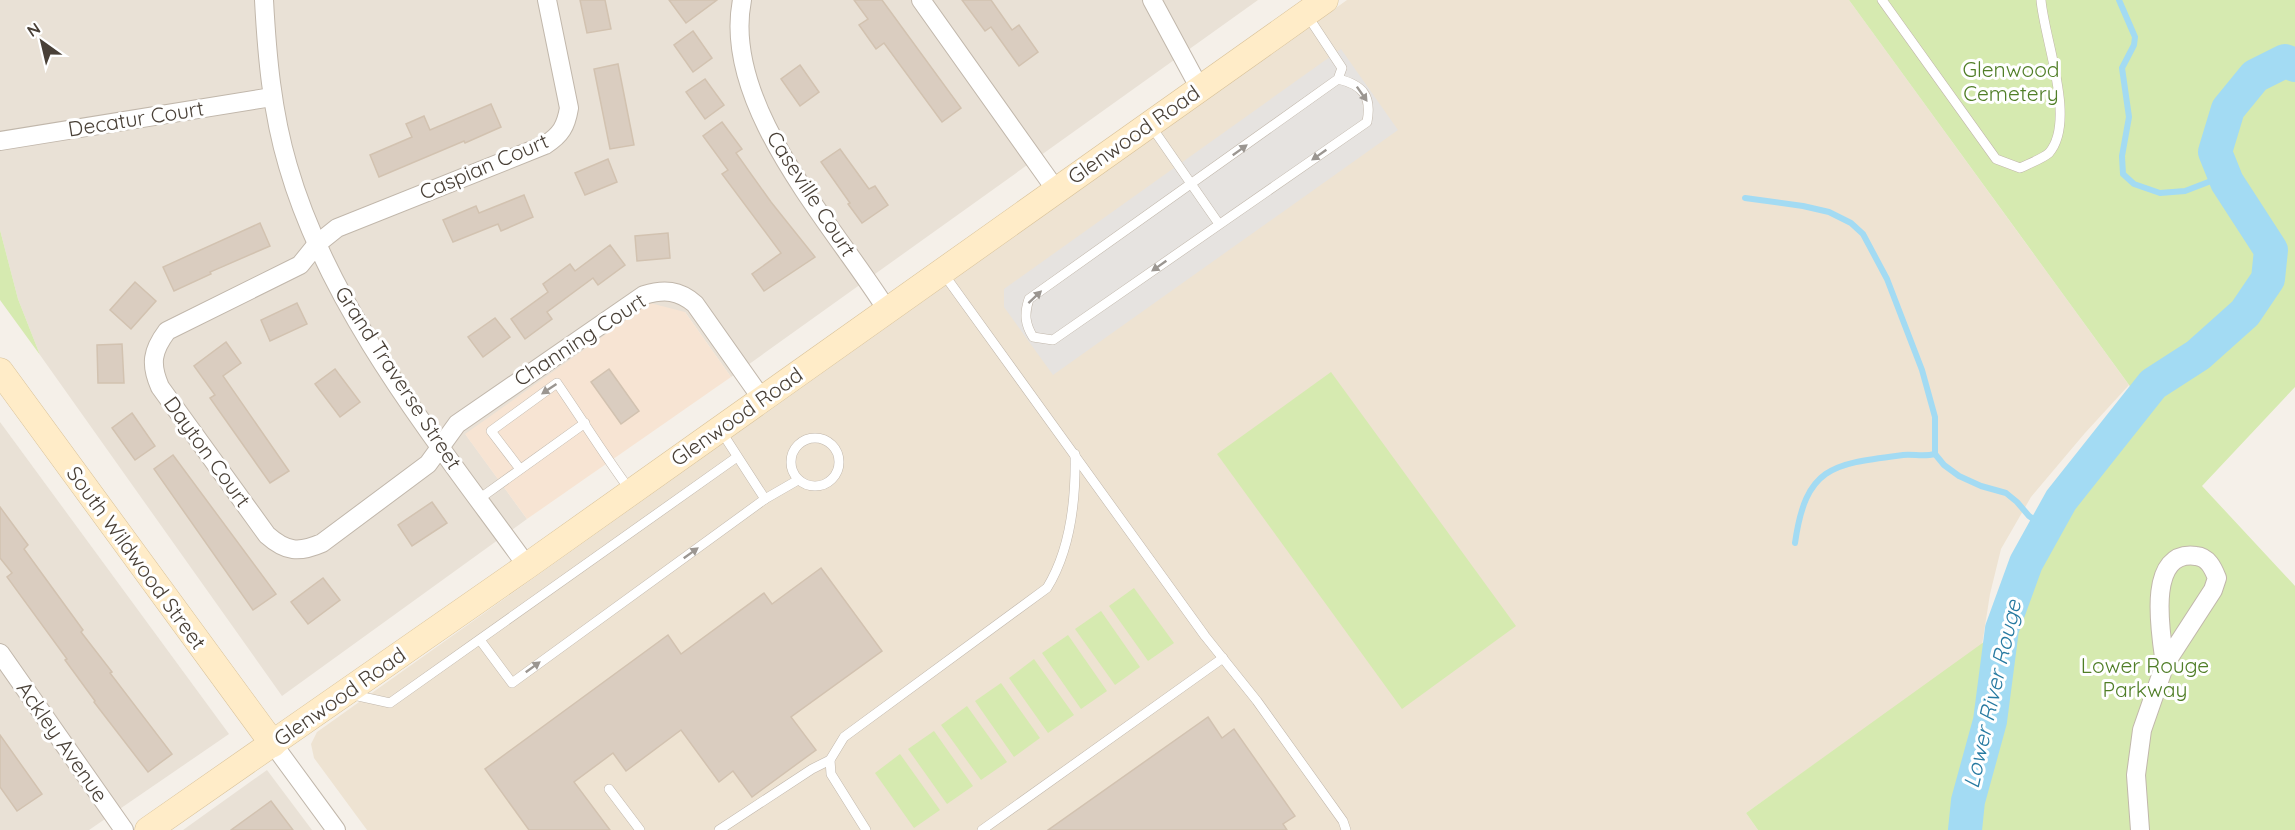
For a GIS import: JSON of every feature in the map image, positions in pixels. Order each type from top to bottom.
[{"type":"street","name":"Grand Traverse Street","points":[[264,0],[272,97],[288,166],[298,198],[330,273],[378,354],[527,566]]},
{"type":"street","name":"Caspian Court","points":[[317,244],[337,228],[545,145],[558,136],[567,123],[568,108],[548,0]]},
{"type":"street","name":"Caseville Court","points":[[742,0],[740,25],[742,55],[768,132],[784,160],[866,276],[887,310]]},
{"type":"street","points":[[921,0],[1056,190]]},
{"type":"street","points":[[1152,0],[1200,89]]},
{"type":"street","name":"Glenwood Road","points":[[148,830],[527,566],[1316,7]]},
{"type":"street","name":"Decatur Court","points":[[0,141],[272,97]]},
{"type":"street","name":"Dayton Court","points":[[317,244],[300,265],[167,331],[159,342],[153,358],[154,373],[160,387],[267,535],[278,545],[291,549],[307,549],[322,543],[428,464],[442,447]]},
{"type":"street","name":"Channing Court","points":[[442,447],[457,424],[628,305],[644,295],[658,291],[680,294],[695,304],[762,399]]},
{"type":"street","name":"South Wildwood Street","points":[[0,371],[273,744]]},
{"type":"street","points":[[2140,830],[2136,775],[2142,730],[2165,664],[2203,607],[2217,578],[2207,560],[2198,556],[2184,556],[2172,562],[2163,576],[2159,612],[2165,664]]},
{"type":"street","name":"Ackley Avenue","points":[[0,653],[124,830]]},
{"type":"street","points":[[273,744],[336,830]]},
{"type":"lane","points":[[1882,0],[1996,159],[2020,168],[2048,153],[2061,127],[2058,86],[2041,0]]},
{"type":"lane","points":[[1316,7],[1342,68],[1338,79],[1029,299],[1026,309],[1026,325],[1033,337],[1053,340],[1367,122],[1370,106],[1362,90],[1353,83],[1338,79]]},
{"type":"lane","points":[[1150,124],[1219,224]]},
{"type":"lane","points":[[942,271],[1223,658],[1257,701],[1336,811],[1346,830]]},
{"type":"lane","points":[[520,469],[491,431],[557,383],[631,492]]},
{"type":"lane","points":[[479,499],[585,423]]},
{"type":"lane","points":[[720,429],[765,499]]},
{"type":"lane","points":[[812,438],[819,438],[833,445],[839,460],[835,476],[829,482],[813,487],[798,480],[790,465],[790,458],[798,444],[812,438]]},
{"type":"lane","points":[[719,830],[812,769],[830,760],[844,736],[1047,588],[1059,569],[1070,523],[1076,485],[1075,454]]},
{"type":"lane","points":[[344,693],[390,703],[737,457]]},
{"type":"lane","points":[[480,640],[512,682],[765,499],[798,480]]},
{"type":"lane","points":[[982,830],[1223,658]]},
{"type":"lane","points":[[830,760],[831,774],[866,830]]},
{"type":"lane","points":[[609,789],[640,830]]},
{"type":"shaded area","points":[[0,0],[1258,0],[731,377],[685,312],[466,435],[527,519],[282,696],[40,355],[18,299],[0,230]]},
{"type":"shaded area","points":[[1347,0],[1849,0],[2129,385],[2031,497],[2001,549],[1990,594],[1982,645],[1746,813],[1758,830],[367,830],[314,758],[311,744],[317,732]]},
{"type":"shaded area","points":[[1341,49],[1398,130],[1053,375],[1004,307],[1004,289]]},
{"type":"shaded area","points":[[650,303],[685,312],[731,377],[527,519],[465,434]]},
{"type":"shaded area","points":[[0,422],[229,734],[89,830],[0,830]]},
{"type":"shaded area","points":[[267,770],[312,830],[183,830]]},
{"type":"green space","name":"Lower Rouge Parkway","points":[[1849,0],[2295,0],[2295,387],[2202,486],[2295,586],[2295,830],[1758,830],[1746,813],[2002,629],[2026,563],[2061,500],[2140,400]]},
{"type":"green space","points":[[0,230],[18,299],[40,355],[0,300]]},
{"type":"green space","points":[[1331,372],[1516,626],[1402,709],[1217,454]]},
{"type":"green space","points":[[1134,588],[1174,643],[1148,661],[1109,606]]},
{"type":"green space","points":[[1101,611],[1140,667],[1115,685],[1075,629]]},
{"type":"green space","points":[[1068,635],[1107,691],[1081,709],[1042,653]]},
{"type":"green space","points":[[1034,659],[1074,715],[1048,733],[1009,678]]},
{"type":"green space","points":[[1001,683],[1040,738],[1014,757],[975,701]]},
{"type":"green space","points":[[967,706],[1007,762],[981,780],[941,725]]},
{"type":"green space","points":[[934,731],[973,786],[947,804],[908,749]]},
{"type":"green space","points":[[900,754],[940,810],[914,828],[875,773]]},
{"type":"building","points":[[580,0],[605,0],[611,29],[587,33]]},
{"type":"building","points":[[669,0],[717,0],[686,23]]},
{"type":"building","points":[[854,0],[882,0],[961,108],[942,122],[884,43],[876,49],[859,25],[868,19]]},
{"type":"building","points":[[962,0],[991,0],[1012,30],[1019,25],[1038,52],[1019,66],[991,27],[985,31]]},
{"type":"building","points":[[693,31],[712,58],[693,72],[674,45]]},
{"type":"building","points":[[618,64],[634,145],[610,149],[594,69]]},
{"type":"building","points":[[800,65],[819,92],[800,106],[781,79]]},
{"type":"building","points":[[705,79],[724,105],[705,119],[686,92]]},
{"type":"building","points":[[491,104],[501,127],[379,177],[370,155],[412,137],[406,124],[424,116],[430,130]]},
{"type":"building","points":[[722,122],[742,149],[736,153],[815,257],[764,291],[752,274],[781,253],[722,174],[728,170],[703,136]]},
{"type":"building","points":[[840,149],[869,189],[875,186],[888,205],[862,223],[821,162]]},
{"type":"building","points":[[608,159],[617,182],[585,195],[575,173]]},
{"type":"building","points":[[524,195],[533,217],[501,231],[498,224],[453,242],[443,220],[476,206],[479,213]]},
{"type":"building","points":[[260,223],[270,246],[210,272],[211,274],[174,291],[163,267]]},
{"type":"building","points":[[668,233],[670,258],[637,261],[635,236]]},
{"type":"building","points":[[610,245],[625,265],[598,285],[593,278],[547,312],[552,319],[525,339],[511,319],[548,292],[543,284],[570,264],[575,271]]},
{"type":"building","points":[[135,282],[156,301],[131,329],[110,310]]},
{"type":"building","points":[[297,303],[307,324],[270,341],[261,320]]},
{"type":"building","points":[[495,318],[510,337],[483,357],[468,337]]},
{"type":"building","points":[[226,342],[241,363],[223,376],[289,471],[270,483],[210,398],[215,395],[194,366]]},
{"type":"building","points":[[122,344],[124,383],[98,383],[97,345]]},
{"type":"building","points":[[335,369],[360,402],[340,417],[315,384]]},
{"type":"building","points":[[609,369],[639,411],[621,424],[591,382]]},
{"type":"building","points":[[132,413],[155,446],[135,460],[112,428]]},
{"type":"building","points":[[173,455],[276,594],[253,610],[154,469]]},
{"type":"building","points":[[432,502],[447,523],[412,546],[398,525]]},
{"type":"building","points":[[0,507],[28,545],[24,549],[83,630],[81,632],[172,754],[148,772],[94,702],[65,660],[67,659],[7,577],[12,573],[0,558]]},
{"type":"building","points":[[821,568],[882,651],[791,717],[816,750],[752,797],[733,771],[719,782],[681,730],[626,771],[613,753],[574,782],[610,830],[529,830],[485,769],[668,635],[681,654],[764,593],[772,604]]},
{"type":"building","points":[[323,578],[340,600],[308,624],[291,602]]},
{"type":"building","points":[[1208,717],[1222,738],[1234,729],[1295,816],[1283,824],[1287,830],[1048,830]]},
{"type":"building","points":[[0,735],[42,794],[17,811],[0,787]]},
{"type":"building","points":[[271,801],[293,830],[231,830]]},
{"type":"waterway","points":[[2119,0],[2135,37],[2134,45],[2122,68],[2129,117],[2122,156],[2123,174],[2134,184],[2160,193],[2185,191],[2224,176]]},
{"type":"waterway","name":"Lower River Rouge","points":[[1965,830],[1968,801],[1990,721],[2002,629],[2026,563],[2061,500],[2153,384],[2198,355],[2245,313],[2268,279],[2271,250],[2227,182],[2215,152],[2228,109],[2255,76],[2285,61],[2295,65]]},
{"type":"waterway","points":[[1745,198],[1829,212],[1851,223],[1863,234],[1887,279],[1922,370],[1935,417],[1935,454],[1944,465],[1959,476],[1981,486],[2006,493],[2029,516],[2046,528]]},
{"type":"waterway","points":[[1795,543],[1800,517],[1807,498],[1815,484],[1826,474],[1841,466],[1858,462],[1903,455],[1935,454]]},
{"type":"park label","name":"Glenwood Cemetery","points":[[2011,82]]}]
